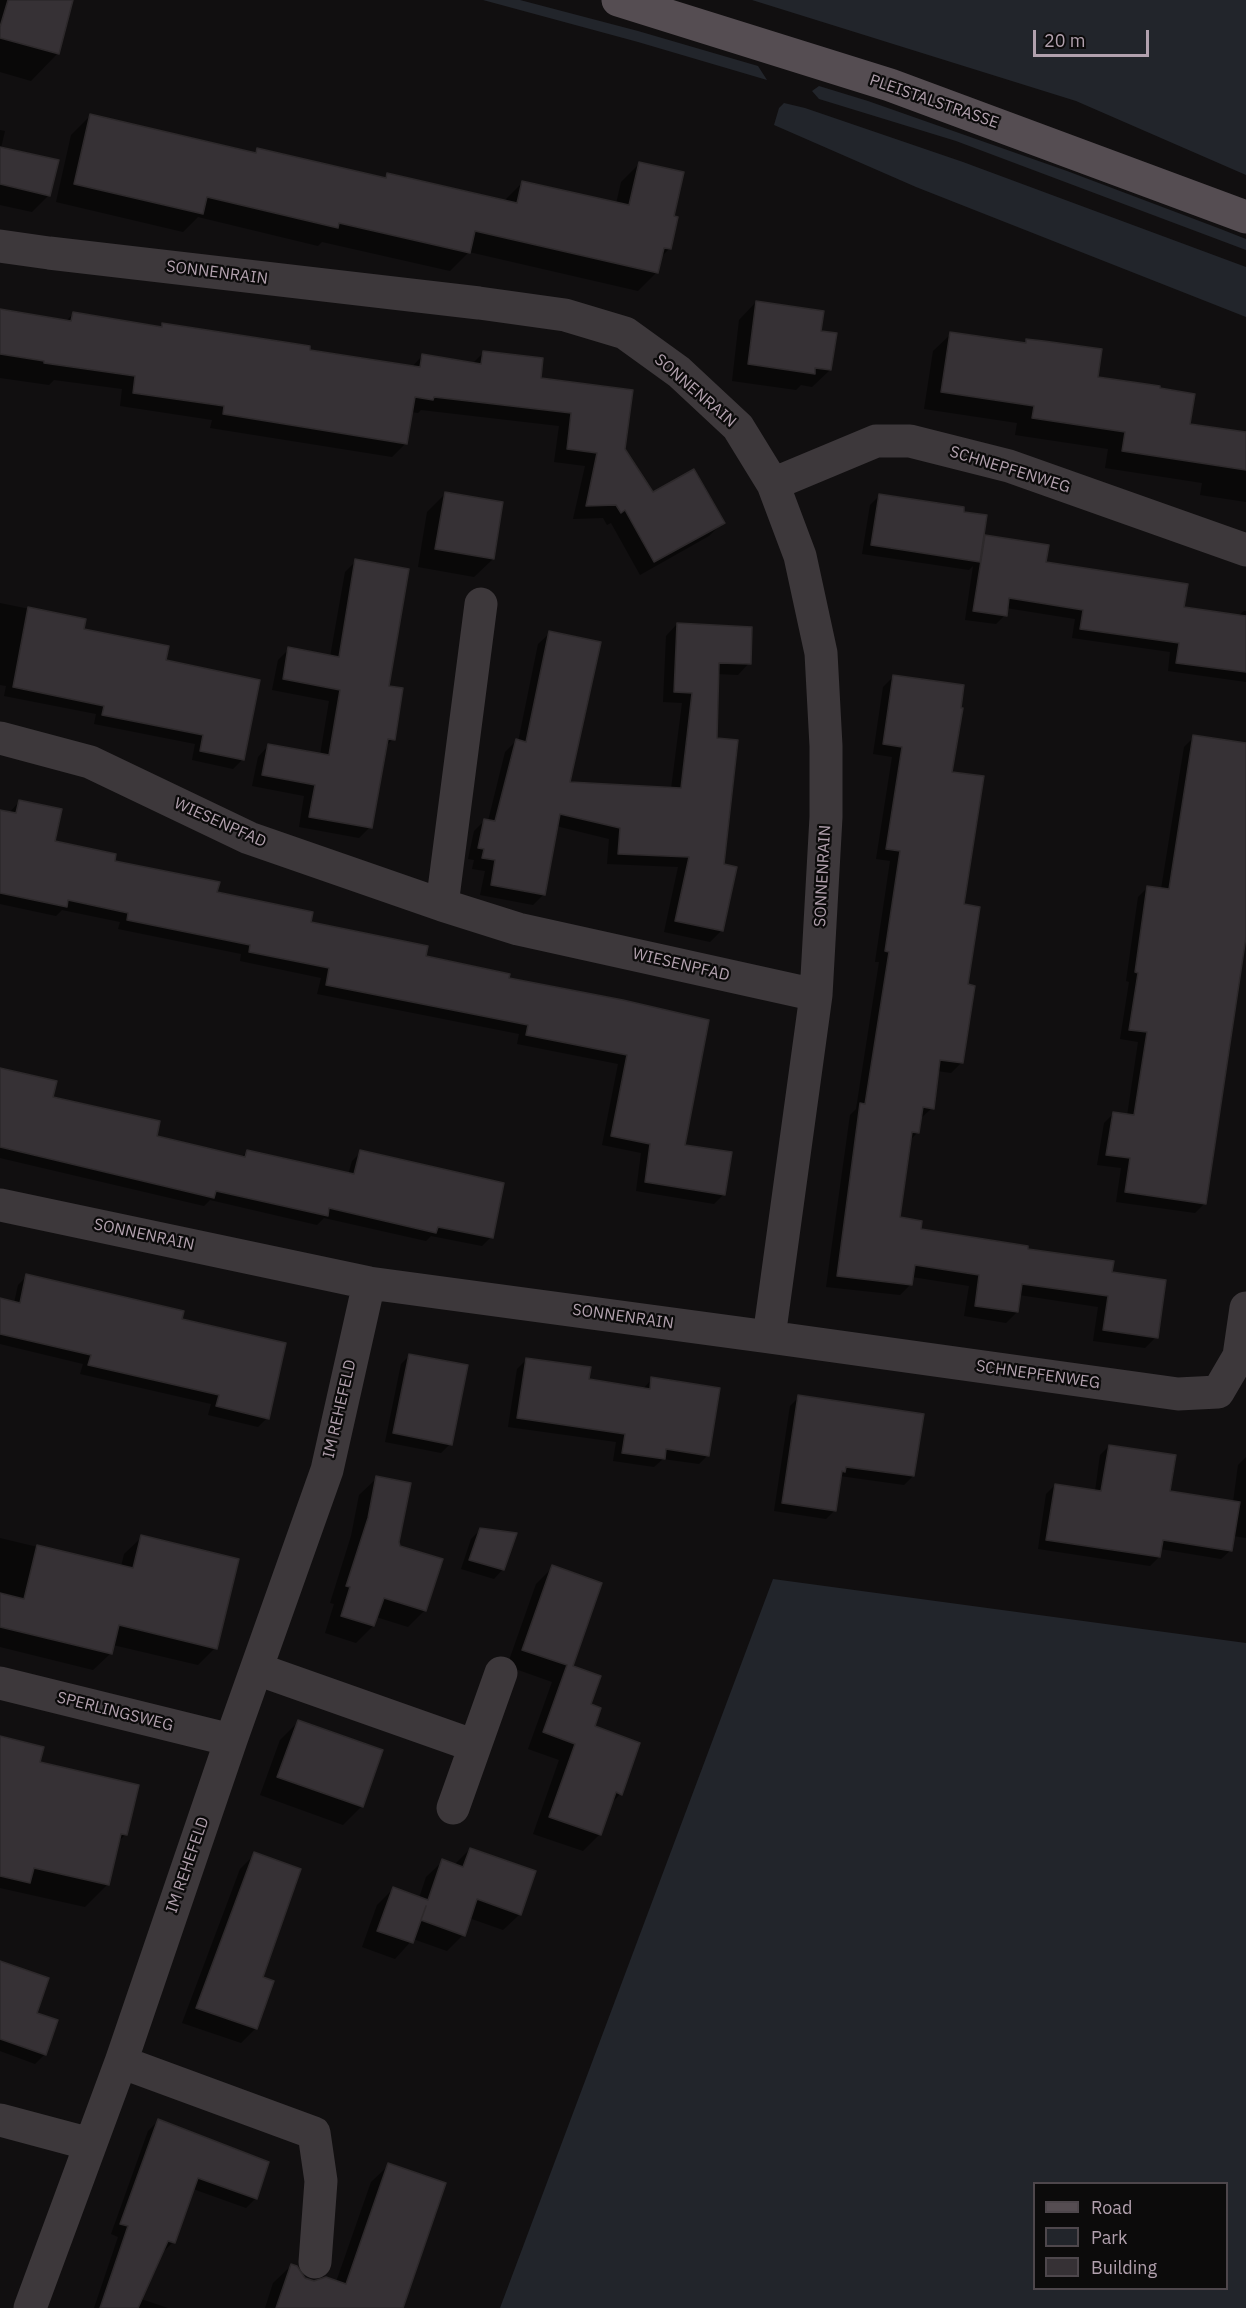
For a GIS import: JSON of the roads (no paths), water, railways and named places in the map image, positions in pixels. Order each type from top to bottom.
[{"type":"main road","name":"PLEISTALSTRASSE","points":[[618,0],[890,85],[1246,216]]},
{"type":"street","name":"SONNENRAIN","points":[[0,246],[49,254],[479,303],[565,315],[625,333],[679,372],[738,428],[772,484],[800,556],[821,653],[826,746],[826,817],[816,995],[769,1337],[369,1282],[0,1205]]},
{"type":"street","name":"SCHNEPFENWEG","points":[[772,484],[876,441],[910,441],[1009,466],[1246,550]]},
{"type":"street","points":[[442,905],[481,604]]},
{"type":"street","name":"WIESENPFAD","points":[[0,738],[90,762],[249,838],[518,929],[816,995]]},
{"type":"street","name":"IM REHEFELD","points":[[30,2308],[121,2062],[231,1740],[327,1470],[369,1282]]},
{"type":"street","name":"SCHNEPFENWEG","points":[[769,1337],[1178,1395],[1218,1392],[1239,1356],[1246,1308]]},
{"type":"street","points":[[257,1669],[475,1746]]},
{"type":"street","points":[[453,1808],[501,1672]]},
{"type":"street","name":"SPERLINGSWEG","points":[[0,1683],[231,1740]]},
{"type":"street","points":[[121,2062],[314,2133],[321,2181],[315,2262]]},
{"type":"street","points":[[0,2121],[90,2144]]}]
